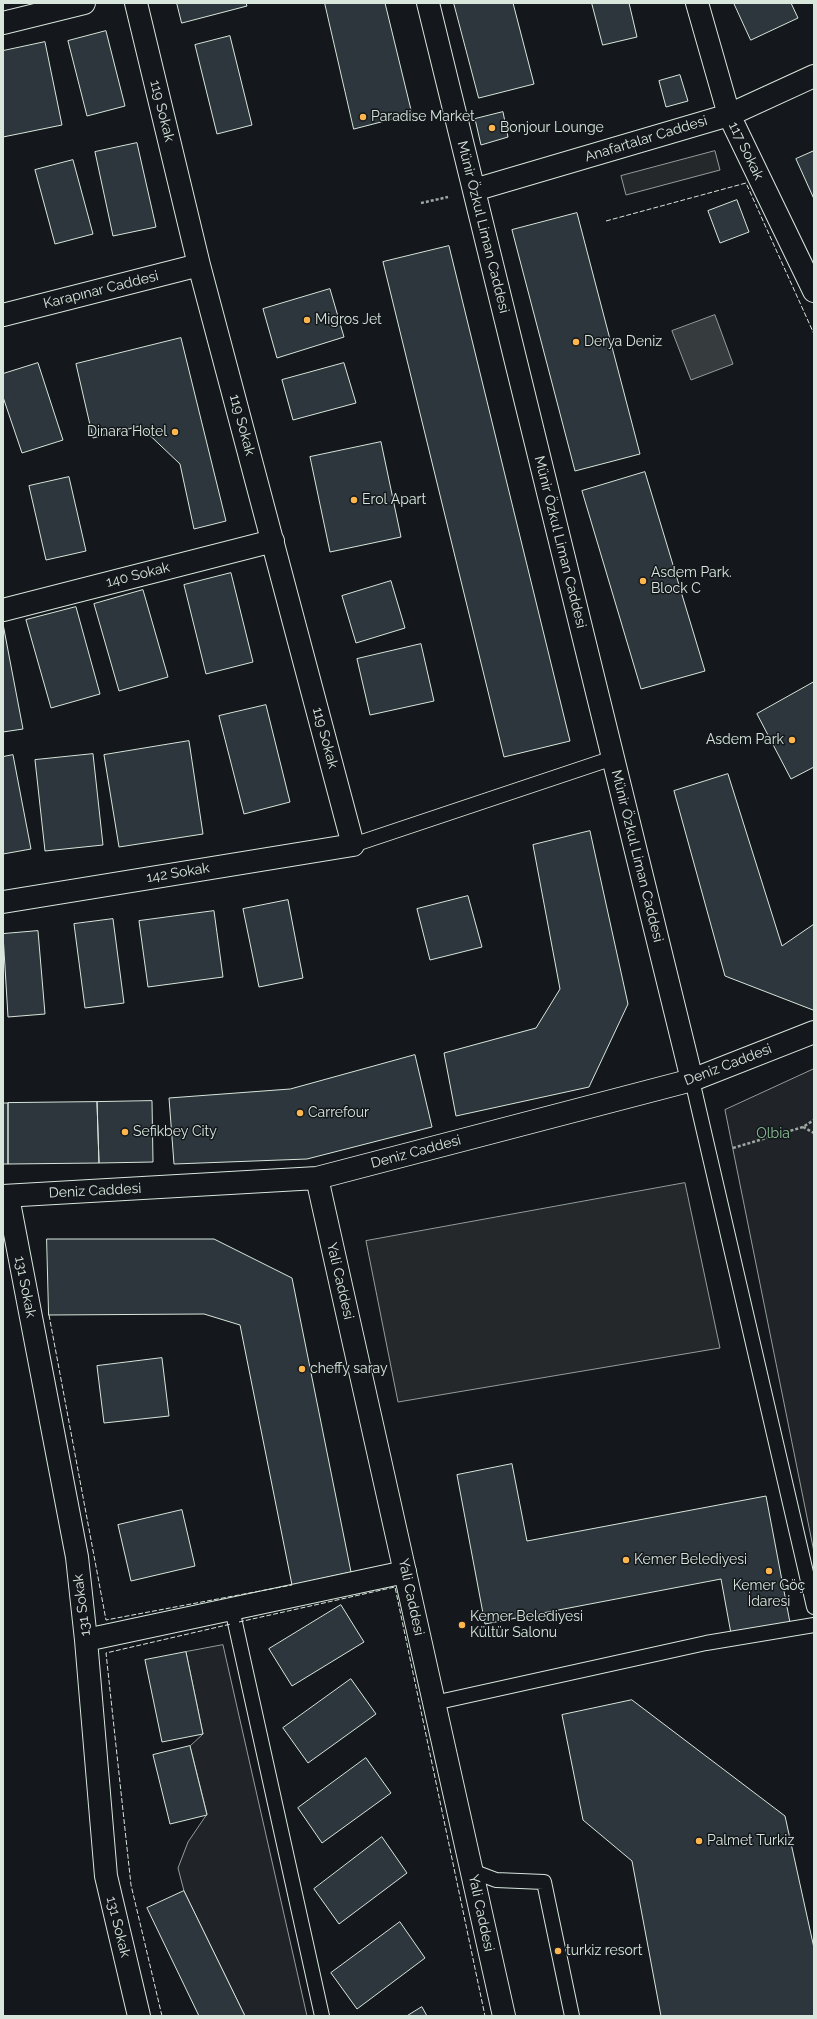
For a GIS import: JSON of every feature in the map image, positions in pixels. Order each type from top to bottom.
[{"type":"street","points":[[3,23],[84,3]]},
{"type":"street","name":"119 Sokak","points":[[136,3],[199,265],[353,845]]},
{"type":"street","name":"Münir Özkul Liman Caddesi","points":[[428,3],[692,1080]]},
{"type":"street","name":"117 Sokak","points":[[697,3],[729,114],[814,291]]},
{"type":"street","name":"Anafartalar Caddesi","points":[[474,190],[729,114],[814,76]]},
{"type":"street","name":"Karapınar Caddesi","points":[[3,315],[199,265]]},
{"type":"street","name":"140 Sokak","points":[[3,610],[273,541]]},
{"type":"street","name":"142 Sokak","points":[[3,902],[353,845]]},
{"type":"street","name":"Deniz Caddesi","points":[[6,1196],[317,1178],[692,1080],[814,1032]]},
{"type":"street","name":"Yali Caddesi","points":[[317,1178],[504,2016]]},
{"type":"street","name":"131 Sokak","points":[[6,1196],[77,1557],[86,1640],[106,1876],[139,2016]]},
{"type":"street","points":[[86,1640],[406,1572]]},
{"type":"lane","points":[[353,845],[613,758]]},
{"type":"lane","points":[[692,1080],[814,1607]]},
{"type":"lane","points":[[232,1609],[322,2016]]},
{"type":"lane","points":[[434,1704],[706,1643],[814,1625]]},
{"type":"lane","points":[[472,1871],[496,1880],[544,1882],[572,2016]]},
{"type":"path","points":[[709,1155],[803,1127],[814,1120]]},
{"type":"path","points":[[803,1127],[814,1133]]},
{"type":"green space","name":"Olbia","points":[[814,1069],[814,1552],[725,1110]]},
{"type":"green space","points":[[223,1645],[307,2016],[245,2016],[184,1891],[178,1868],[188,1842],[207,1814],[190,1746],[203,1734],[186,1652]]},
{"type":"shaded area","points":[[715,151],[720,170],[626,195],[621,176]]},
{"type":"shaded area","points":[[715,315],[733,364],[691,380],[672,331]]},
{"type":"shaded area","points":[[685,1183],[720,1348],[398,1402],[366,1241]]},
{"type":"building","points":[[177,3],[246,3],[247,6],[182,23]]},
{"type":"building","points":[[325,3],[385,3],[412,114],[354,129]]},
{"type":"building","points":[[454,3],[513,3],[534,84],[479,98]]},
{"type":"building","points":[[592,3],[629,3],[637,37],[603,45]]},
{"type":"building","points":[[734,3],[791,3],[798,18],[751,40]]},
{"type":"building","points":[[106,31],[125,106],[87,116],[68,41]]},
{"type":"building","points":[[230,36],[252,125],[217,134],[195,45]]},
{"type":"building","points":[[45,42],[62,125],[3,137],[3,51]]},
{"type":"building","points":[[680,75],[688,101],[666,107],[659,81]]},
{"type":"building","name":"Bonjour Lounge","points":[[503,112],[508,137],[481,145],[475,119]]},
{"type":"building","points":[[137,143],[156,227],[113,236],[95,152]]},
{"type":"building","points":[[814,151],[814,199],[796,159]]},
{"type":"building","points":[[73,160],[93,234],[55,244],[35,170]]},
{"type":"building","points":[[737,200],[749,232],[720,243],[708,211]]},
{"type":"building","name":"Derya Deniz","points":[[577,213],[640,454],[575,471],[512,230]]},
{"type":"building","points":[[449,246],[570,741],[504,757],[383,262]]},
{"type":"building","points":[[330,289],[344,337],[277,358],[263,309]]},
{"type":"building","name":"Dinara Hotel","points":[[181,338],[226,521],[194,529],[180,464],[140,426],[93,438],[76,364]]},
{"type":"building","points":[[38,363],[63,440],[22,453],[3,397],[3,374]]},
{"type":"building","points":[[344,363],[356,403],[293,420],[282,380]]},
{"type":"building","points":[[381,442],[401,537],[330,552],[310,457]]},
{"type":"building","name":"Asdem Park. Block C","points":[[645,472],[705,671],[641,689],[582,491]]},
{"type":"building","points":[[69,477],[86,551],[46,560],[29,486]]},
{"type":"building","points":[[231,573],[253,662],[206,674],[184,585]]},
{"type":"building","points":[[391,581],[405,628],[356,643],[342,596]]},
{"type":"building","points":[[143,590],[168,677],[119,691],[94,604]]},
{"type":"building","points":[[76,607],[100,694],[51,708],[26,620]]},
{"type":"building","points":[[3,624],[23,729],[3,732]]},
{"type":"building","points":[[421,644],[434,701],[370,715],[357,659]]},
{"type":"building","name":"Asdem Park","points":[[814,682],[814,767],[791,779],[757,714]]},
{"type":"building","points":[[266,705],[290,802],[244,814],[219,716]]},
{"type":"building","points":[[189,741],[203,834],[119,847],[104,755]]},
{"type":"building","points":[[93,754],[103,845],[45,851],[35,760]]},
{"type":"building","points":[[13,755],[31,849],[3,854],[3,757]]},
{"type":"building","points":[[728,774],[782,946],[814,924],[813,1010],[725,976],[674,791]]},
{"type":"building","points":[[590,831],[628,1004],[589,1087],[456,1116],[444,1053],[536,1028],[560,989],[533,845]]},
{"type":"building","points":[[468,896],[482,947],[430,960],[417,909]]},
{"type":"building","points":[[288,900],[303,978],[259,987],[243,909]]},
{"type":"building","points":[[214,911],[223,977],[148,987],[139,921]]},
{"type":"building","points":[[113,919],[124,1003],[85,1008],[74,924]]},
{"type":"building","points":[[38,931],[45,1014],[8,1017],[3,934]]},
{"type":"building","name":"Carrefour","points":[[415,1055],[432,1127],[307,1159],[174,1164],[169,1098],[290,1089]]},
{"type":"building","name":"Sefikbey City","points":[[152,1101],[153,1162],[99,1163],[97,1102]]},
{"type":"building","points":[[97,1102],[99,1163],[8,1164],[8,1103]]},
{"type":"building","points":[[3,1103],[8,1103],[8,1164],[3,1164]]},
{"type":"building","points":[[47,1239],[214,1239],[292,1278],[351,1572],[292,1585],[240,1325],[204,1314],[49,1315]]},
{"type":"building","points":[[162,1358],[169,1416],[104,1423],[97,1366]]},
{"type":"building","name":"Kemer Belediyesi","points":[[512,1464],[527,1541],[766,1496],[791,1628],[732,1639],[721,1579],[485,1624],[457,1475]]},
{"type":"building","points":[[182,1510],[195,1566],[131,1581],[118,1525]]},
{"type":"building","points":[[341,1605],[364,1642],[292,1686],[269,1649]]},
{"type":"building","points":[[186,1652],[203,1734],[162,1742],[145,1660]]},
{"type":"building","points":[[351,1679],[376,1714],[308,1763],[283,1728]]},
{"type":"building","name":"Palmet Turkiz","points":[[632,1700],[785,1816],[814,1948],[814,2016],[661,2016],[632,1861],[583,1820],[562,1715]]},
{"type":"building","points":[[190,1746],[207,1815],[170,1824],[153,1755]]},
{"type":"building","points":[[366,1758],[391,1793],[322,1843],[298,1808]]},
{"type":"building","points":[[382,1837],[407,1873],[339,1924],[314,1889]]},
{"type":"building","points":[[184,1891],[245,2016],[199,2016],[147,1908]]},
{"type":"building","points":[[400,1922],[425,1958],[357,2009],[331,1973]]},
{"type":"building","points":[[422,2007],[427,2016],[407,2016]]},
{"type":"fence","points":[[606,221],[746,183],[814,334]]},
{"type":"fence","points":[[49,1315],[106,1620],[292,1585]]},
{"type":"fence","points":[[239,1622],[395,1587],[485,2016]]},
{"type":"fence","points":[[162,2016],[131,1885],[106,1653],[231,1624]]},
{"type":"place","name":"Paradise Market","points":[[363,117]]},
{"type":"place","name":"Bonjour Lounge","points":[[492,128]]},
{"type":"place","name":"Migros Jet","points":[[307,320]]},
{"type":"place","name":"Derya Deniz","points":[[576,342]]},
{"type":"place","name":"Dinara Hotel","points":[[175,432]]},
{"type":"place","name":"Erol Apart","points":[[354,500]]},
{"type":"place","name":"Asdem Park. Block C","points":[[643,581]]},
{"type":"place","name":"Asdem Park","points":[[792,740]]},
{"type":"place","name":"Carrefour","points":[[300,1113]]},
{"type":"place","name":"Sefikbey City","points":[[125,1132]]},
{"type":"place","name":"cheffy saray","points":[[302,1369]]},
{"type":"place","name":"Kemer Belediyesi","points":[[626,1560]]},
{"type":"place","name":"Kemer Göç İdaresi","points":[[769,1571]]},
{"type":"place","name":"Kemer Belediyesi Kültür Salonu","points":[[462,1625]]},
{"type":"place","name":"Palmet Turkiz","points":[[699,1841]]},
{"type":"place","name":"turkiz resort","points":[[558,1951]]}]
